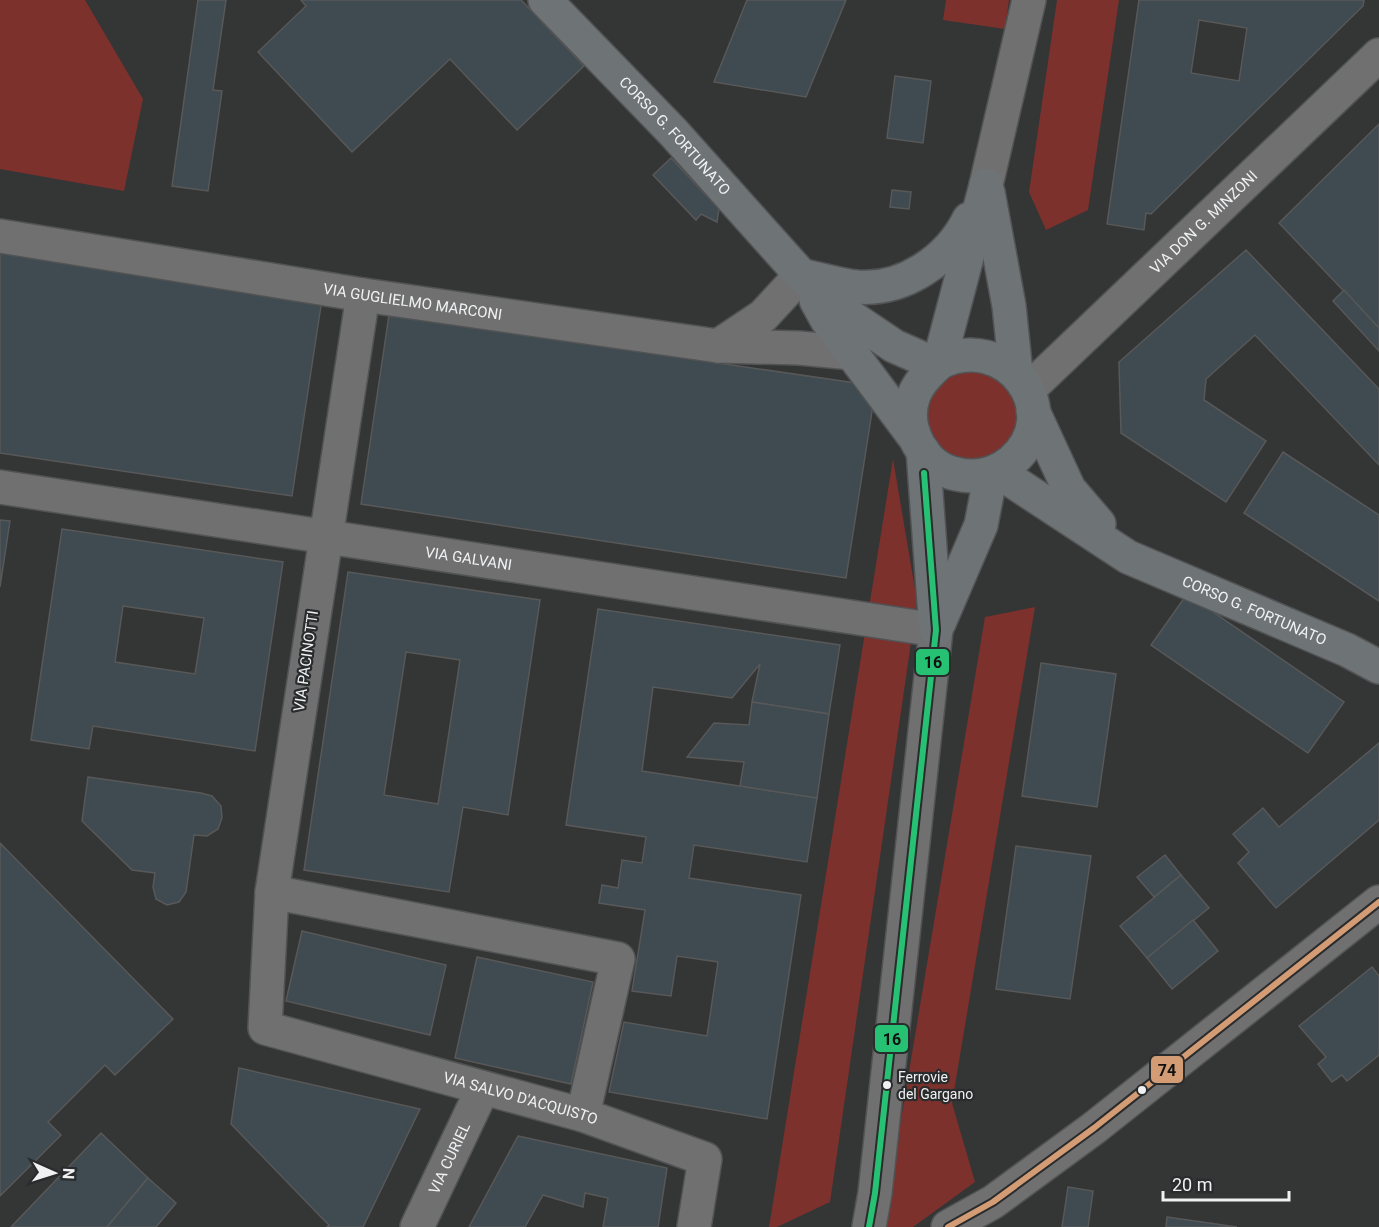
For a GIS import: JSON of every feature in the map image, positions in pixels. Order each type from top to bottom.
[{"type":"main road","name":"CORSO G. FORTUNATO","points":[[545,0],[672,132],[801,275]]},
{"type":"main road","points":[[801,275],[859,287],[902,283],[942,256],[967,224],[986,185]]},
{"type":"main road","points":[[938,364],[986,185]]},
{"type":"main road","points":[[801,275],[827,320],[936,465],[954,474],[972,477],[994,472],[1023,448],[1031,430],[1026,391],[986,185]]},
{"type":"main road","points":[[801,275],[848,315],[894,346],[938,364]]},
{"type":"main road","points":[[936,630],[919,445],[911,410],[914,395],[924,377],[938,364],[965,354],[983,355],[999,360],[1026,391],[1069,489],[1128,557]]},
{"type":"main road","name":"CORSO G. FORTUNATO","points":[[994,472],[1128,557],[1347,650],[1379,667]]},
{"type":"main road","points":[[936,630],[981,525],[994,472]]},
{"type":"street","points":[[986,185],[1029,0]]},
{"type":"street","name":"VIA DON G. MINZONI","points":[[1026,391],[1379,55]]},
{"type":"street","name":"VIA GUGLIELMO MARCONI","points":[[0,236],[363,295],[718,346],[799,348],[852,353]]},
{"type":"street","points":[[718,346],[763,316],[801,275]]},
{"type":"street","name":"VIA PACINOTTI","points":[[265,1028],[272,892],[363,295]]},
{"type":"street","name":"VIA GALVANI","points":[[0,487],[936,630]]},
{"type":"street","points":[[869,1227],[877,1182],[936,630]]},
{"type":"street","points":[[272,892],[618,959],[583,1115]]},
{"type":"street","points":[[948,1227],[993,1202],[1094,1128],[1379,902]]},
{"type":"street","name":"VIA SALVO D'ACQUISTO","points":[[265,1028],[583,1115],[705,1159],[694,1227]]},
{"type":"street","name":"VIA CURIEL","points":[[417,1227],[483,1088]]},
{"type":"shaded area","points":[[0,0],[85,0],[143,99],[124,191],[0,169]]},
{"type":"shaded area","points":[[946,0],[1009,0],[1005,29],[943,20]]},
{"type":"shaded area","points":[[1057,0],[1119,0],[1088,210],[1046,230],[1029,192]]},
{"type":"shaded area","points":[[952,357],[1028,390],[1003,468],[923,451],[924,377]]},
{"type":"shaded area","points":[[893,459],[917,601],[830,1202],[777,1227],[769,1227]]},
{"type":"shaded area","points":[[1035,607],[952,1103],[975,1182],[913,1227],[883,1227],[985,617]]},
{"type":"building","points":[[198,0],[226,0],[213,90],[222,91],[208,191],[172,186]]},
{"type":"building","points":[[301,0],[521,0],[584,66],[517,130],[450,59],[352,152],[258,52],[306,6]]},
{"type":"building","points":[[747,0],[846,0],[806,97],[714,82]]},
{"type":"building","points":[[1139,0],[1364,0],[1363,6],[1151,214],[1146,213],[1144,230],[1107,224]],"holes":[[[1199,20],[1247,28],[1239,81],[1191,73]]]},
{"type":"building","points":[[895,76],[931,81],[923,143],[887,138]]},
{"type":"building","points":[[1379,124],[1379,328],[1279,223]]},
{"type":"building","points":[[671,158],[719,209],[717,222],[701,214],[696,220],[653,175]]},
{"type":"building","points":[[892,190],[911,192],[909,209],[890,207]]},
{"type":"building","points":[[0,250],[322,299],[292,496],[0,453]]},
{"type":"building","points":[[1246,250],[1379,389],[1379,465],[1255,335],[1206,379],[1204,400],[1266,441],[1226,502],[1121,433],[1119,362]]},
{"type":"building","points":[[1344,290],[1379,328],[1379,351],[1333,301]]},
{"type":"building","points":[[389,315],[876,386],[846,578],[361,504]]},
{"type":"building","points":[[1283,452],[1379,515],[1379,601],[1244,513]]},
{"type":"building","points":[[0,520],[10,521],[0,587]]},
{"type":"building","points":[[62,529],[283,562],[255,751],[93,726],[89,749],[31,740]],"holes":[[[123,606],[204,618],[195,674],[115,662]]]},
{"type":"building","points":[[348,572],[540,600],[508,815],[463,807],[449,892],[304,870]],"holes":[[[406,652],[460,660],[438,804],[384,795]]]},
{"type":"building","points":[[1187,594],[1344,702],[1308,753],[1151,645]]},
{"type":"building","points":[[598,609],[840,645],[829,714],[752,702],[760,664],[732,698],[653,687],[642,771],[817,798],[807,862],[694,845],[689,878],[801,895],[767,1119],[609,1092],[624,1022],[707,1036],[718,962],[677,956],[671,996],[632,991],[645,910],[599,903],[602,885],[618,888],[622,860],[642,863],[646,837],[566,825]]},
{"type":"building","points":[[1041,663],[1116,674],[1097,807],[1022,796]]},
{"type":"building","points":[[752,702],[829,714],[817,798],[740,786],[744,762],[687,757],[714,723],[749,725]]},
{"type":"building","points":[[1379,743],[1379,820],[1276,908],[1238,863],[1249,852],[1233,834],[1263,808],[1279,827]]},
{"type":"building","points":[[88,777],[201,793],[212,796],[221,806],[222,818],[218,829],[207,836],[194,835],[186,892],[179,902],[167,905],[156,899],[153,887],[155,873],[132,870],[82,821]]},
{"type":"building","points":[[0,843],[173,1019],[115,1075],[105,1065],[48,1122],[61,1135],[0,1196]]},
{"type":"building","points":[[1016,846],[1091,856],[1070,999],[996,989]]},
{"type":"building","points":[[1165,855],[1181,875],[1154,897],[1137,877]]},
{"type":"building","points":[[1181,875],[1209,908],[1147,958],[1120,926]]},
{"type":"building","points":[[1193,920],[1218,951],[1172,989],[1147,958]]},
{"type":"building","points":[[302,931],[446,965],[430,1035],[286,1001]]},
{"type":"building","points":[[477,957],[593,982],[571,1084],[455,1058]]},
{"type":"building","points":[[1372,967],[1379,976],[1379,1055],[1347,1081],[1342,1075],[1332,1082],[1318,1064],[1326,1057],[1299,1026]]},
{"type":"building","points":[[239,1068],[420,1109],[363,1227],[327,1227],[329,1225],[231,1124]]},
{"type":"building","points":[[101,1133],[148,1178],[107,1227],[11,1227]]},
{"type":"building","points":[[518,1136],[667,1168],[658,1227],[603,1227],[608,1198],[585,1193],[583,1207],[543,1195],[525,1227],[469,1227]]},
{"type":"building","points":[[148,1178],[176,1203],[156,1227],[107,1227]]},
{"type":"building","points":[[1068,1187],[1093,1191],[1088,1227],[1062,1227]]},
{"type":"building","points":[[1167,1217],[1237,1227],[1166,1227]]},
{"type":"transit line","name":"16","points":[[869,1227],[875,1193],[936,630],[924,473]]},
{"type":"transit line","name":"74","points":[[948,1227],[993,1202],[1094,1128],[1379,902]]},
{"type":"place","name":"Ferrovie del Gargano","points":[[887,1085]]}]
